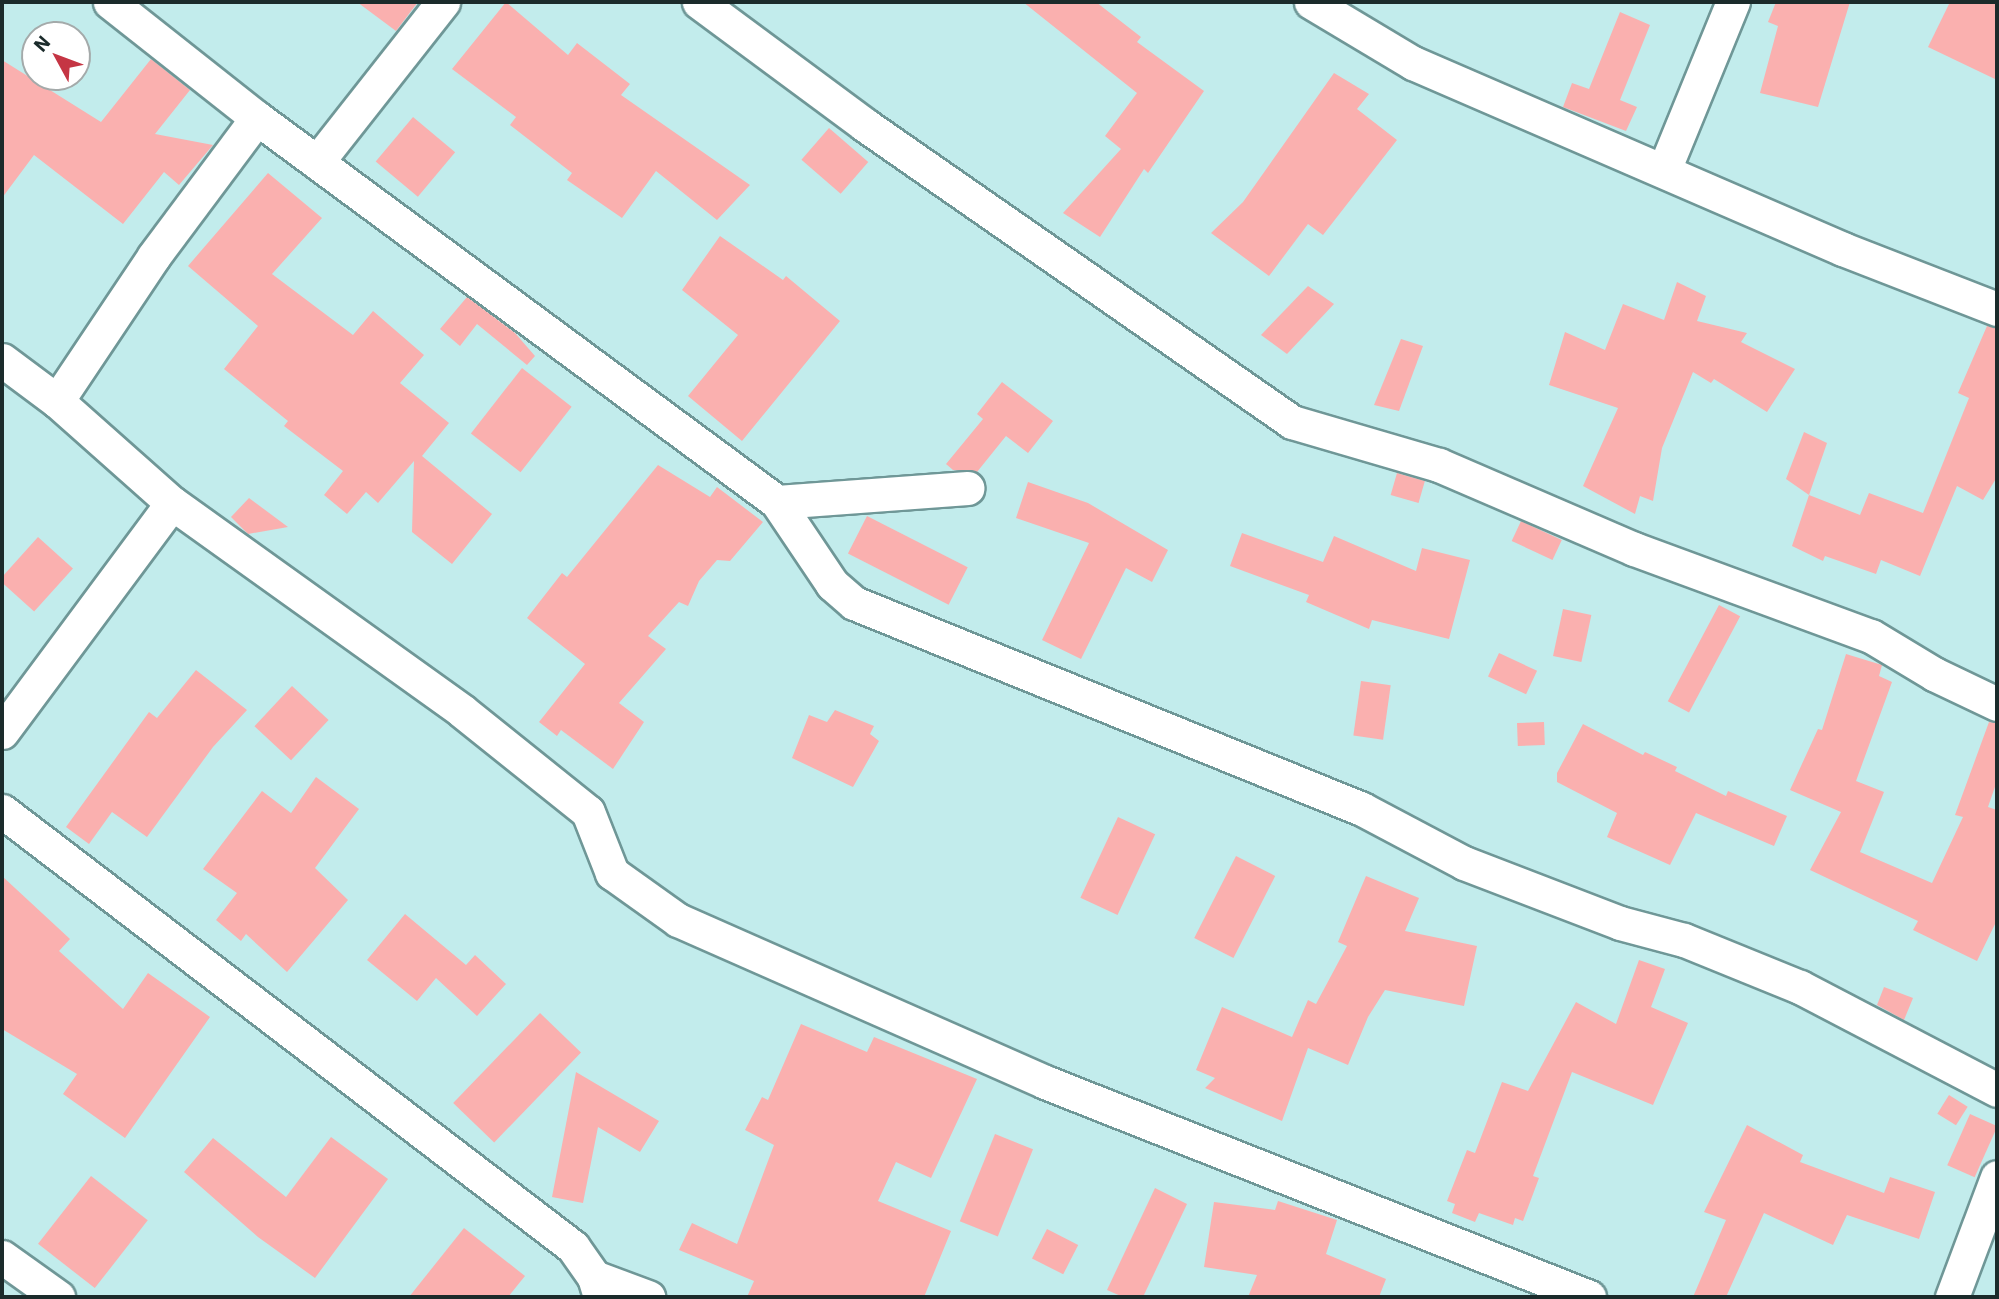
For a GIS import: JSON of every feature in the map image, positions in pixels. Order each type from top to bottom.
[{"type":"street","points":[[110,2],[257,118],[777,502],[832,584],[854,603],[1362,809],[1464,863],[1620,923],[1684,940],[1800,987],[1997,1090]]},
{"type":"street","points":[[317,162],[443,2]]},
{"type":"street","points":[[699,2],[865,125],[1292,422],[1439,465],[1634,549],[1871,636],[1934,674],[1997,704]]},
{"type":"street","points":[[1311,2],[1413,63],[1843,249],[1997,309]]},
{"type":"street","points":[[1664,170],[1733,2]]},
{"type":"street","points":[[57,401],[155,256],[257,118]]},
{"type":"street","points":[[2,360],[57,401],[172,503],[461,711],[588,812],[612,873],[678,920],[1045,1082],[1589,1297]]},
{"type":"street","points":[[777,502],[967,488]]},
{"type":"street","points":[[2,732],[172,503]]},
{"type":"street","points":[[2,811],[573,1247],[597,1287],[648,1297]]},
{"type":"street","points":[[1952,1297],[1997,1177]]},
{"type":"street","points":[[2,1257],[58,1297]]},
{"type":"building","points":[[357,2],[418,2],[396,31]]},
{"type":"building","points":[[506,2],[568,55],[577,43],[630,84],[621,95],[750,185],[717,220],[656,171],[622,218],[567,180],[572,173],[510,125],[516,117],[452,69]]},
{"type":"building","points":[[1023,2],[1096,2],[1141,37],[1137,42],[1204,91],[1148,173],[1144,169],[1100,237],[1063,213],[1121,149],[1105,136],[1137,93]]},
{"type":"building","points":[[1776,2],[1850,2],[1818,107],[1760,93],[1778,26],[1768,22]]},
{"type":"building","points":[[1950,2],[1997,2],[1997,80],[1928,47]]},
{"type":"building","points":[[1620,12],[1650,25],[1620,100],[1637,107],[1626,131],[1563,107],[1572,83],[1589,89]]},
{"type":"building","points":[[151,59],[190,90],[155,134],[213,145],[179,185],[164,172],[123,224],[34,155],[2,198],[2,60],[21,72],[21,91],[52,91],[101,122]]},
{"type":"building","points":[[1334,73],[1369,94],[1357,109],[1397,140],[1323,235],[1308,224],[1269,276],[1211,233],[1243,202]]},
{"type":"building","points":[[413,117],[455,152],[418,197],[376,161]]},
{"type":"building","points":[[829,128],[868,162],[841,194],[801,160]]},
{"type":"building","points":[[268,173],[322,218],[272,274],[353,335],[373,311],[424,355],[400,383],[449,423],[422,456],[492,514],[452,564],[412,532],[414,461],[378,503],[366,492],[347,514],[324,495],[343,471],[284,426],[288,421],[224,369],[258,326],[188,266]]},
{"type":"building","points":[[720,236],[783,280],[786,276],[840,321],[742,441],[688,396],[738,335],[682,290]]},
{"type":"building","points":[[1677,282],[1706,296],[1697,321],[1747,333],[1741,342],[1795,369],[1767,412],[1714,379],[1711,383],[1693,372],[1662,448],[1653,501],[1640,496],[1635,514],[1583,486],[1618,408],[1549,385],[1565,332],[1605,350],[1623,304],[1664,320]]},
{"type":"building","points":[[1308,286],[1334,304],[1287,354],[1261,335]]},
{"type":"building","points":[[467,297],[515,333],[535,356],[527,365],[477,324],[460,346],[440,329]]},
{"type":"building","points":[[1987,326],[1997,328],[1997,477],[1983,500],[1957,486],[1920,576],[1881,560],[1876,574],[1825,556],[1823,561],[1792,546],[1809,495],[1860,515],[1869,493],[1923,513],[1969,398],[1958,393]]},
{"type":"building","points":[[1401,339],[1423,346],[1399,411],[1374,405]]},
{"type":"building","points":[[522,368],[572,407],[521,472],[471,433]]},
{"type":"building","points":[[1002,382],[1053,421],[1028,453],[1006,436],[977,472],[953,470],[946,464],[983,419],[977,414]]},
{"type":"building","points":[[1804,432],[1827,443],[1809,495],[1786,479]]},
{"type":"building","points":[[658,465],[710,497],[717,487],[763,522],[730,561],[717,560],[699,581],[688,606],[679,602],[648,636],[666,649],[619,703],[644,722],[613,769],[561,730],[557,736],[539,722],[585,664],[527,618],[562,573],[567,577]]},
{"type":"building","points":[[1397,473],[1425,481],[1419,503],[1391,495]]},
{"type":"building","points":[[1028,482],[1088,503],[1168,550],[1152,582],[1126,568],[1081,659],[1042,640],[1089,543],[1016,518]]},
{"type":"building","points":[[249,498],[288,527],[248,534],[231,517]]},
{"type":"building","points":[[867,516],[968,567],[949,605],[848,553]]},
{"type":"building","points":[[1521,521],[1562,540],[1552,560],[1512,541]]},
{"type":"building","points":[[1242,533],[1323,562],[1334,536],[1416,571],[1422,548],[1470,560],[1449,639],[1372,620],[1369,629],[1306,602],[1309,595],[1230,566]]},
{"type":"building","points":[[38,537],[73,568],[34,612],[2,583],[2,577]]},
{"type":"building","points":[[1719,605],[1740,616],[1689,713],[1668,701]]},
{"type":"building","points":[[1563,609],[1591,615],[1581,662],[1553,656]]},
{"type":"building","points":[[1499,653],[1537,671],[1526,694],[1488,677]]},
{"type":"building","points":[[1846,654],[1882,665],[1879,676],[1892,682],[1856,781],[1884,792],[1860,852],[1932,883],[1963,817],[1955,815],[1989,722],[1997,723],[1997,781],[1988,807],[1997,810],[1997,920],[1977,961],[1913,930],[1918,921],[1810,870],[1841,812],[1790,790],[1818,729],[1822,730]]},
{"type":"building","points":[[196,670],[247,710],[213,747],[147,837],[112,812],[89,844],[66,827],[149,712],[157,718]]},
{"type":"building","points":[[1361,681],[1391,685],[1383,740],[1353,735]]},
{"type":"building","points":[[292,686],[329,720],[291,760],[254,726]]},
{"type":"building","points":[[835,710],[874,726],[870,734],[879,741],[853,787],[792,758],[809,715],[827,722]]},
{"type":"building","points":[[1544,722],[1545,745],[1518,746],[1517,723]]},
{"type":"building","points":[[1583,724],[1643,755],[1645,752],[1677,767],[1675,771],[1726,796],[1728,791],[1787,816],[1774,846],[1696,813],[1670,865],[1607,837],[1617,813],[1557,782],[1557,773]]},
{"type":"building","points":[[316,777],[359,809],[315,868],[348,900],[287,972],[246,934],[241,941],[216,920],[237,893],[203,869],[262,791],[291,813]]},
{"type":"building","points":[[1118,817],[1155,834],[1118,915],[1080,898]]},
{"type":"building","points":[[1236,856],[1275,876],[1233,958],[1194,938]]},
{"type":"building","points":[[2,876],[70,939],[59,951],[123,1009],[148,973],[210,1017],[125,1138],[63,1094],[77,1074],[2,1029]]},
{"type":"building","points":[[1366,876],[1419,898],[1405,931],[1477,946],[1464,1006],[1385,990],[1368,1017],[1348,1065],[1308,1048],[1282,1121],[1205,1088],[1215,1078],[1196,1070],[1222,1007],[1292,1037],[1308,1000],[1316,1004],[1347,946],[1338,942]]},
{"type":"building","points":[[405,914],[466,965],[475,955],[506,984],[477,1016],[436,978],[417,1001],[367,960]]},
{"type":"building","points":[[1639,960],[1665,969],[1651,1007],[1688,1023],[1653,1105],[1572,1072],[1533,1176],[1539,1178],[1523,1221],[1515,1218],[1513,1225],[1479,1213],[1475,1222],[1452,1213],[1455,1204],[1447,1201],[1467,1150],[1475,1153],[1502,1082],[1528,1091],[1576,1002],[1616,1024]]},
{"type":"building","points":[[1884,987],[1913,998],[1904,1020],[1877,1005]]},
{"type":"building","points":[[540,1013],[581,1053],[494,1143],[453,1103]]},
{"type":"building","points":[[801,1024],[867,1052],[874,1037],[977,1079],[931,1178],[896,1162],[878,1201],[951,1231],[924,1297],[747,1297],[754,1281],[679,1250],[692,1223],[737,1244],[774,1145],[745,1130],[762,1097],[768,1100]]},
{"type":"building","points":[[576,1072],[659,1121],[640,1152],[598,1127],[583,1203],[552,1197]]},
{"type":"building","points":[[1949,1095],[1968,1107],[1956,1125],[1937,1114]]},
{"type":"building","points":[[1970,1114],[1997,1126],[1975,1177],[1947,1165]]},
{"type":"building","points":[[1747,1125],[1803,1155],[1800,1162],[1884,1193],[1890,1177],[1935,1192],[1919,1239],[1847,1215],[1833,1245],[1764,1213],[1726,1297],[1693,1297],[1726,1220],[1704,1212]]},
{"type":"building","points":[[995,1134],[1033,1149],[998,1237],[960,1221]]},
{"type":"building","points":[[331,1137],[388,1179],[315,1278],[258,1237],[184,1172],[213,1138],[286,1197]]},
{"type":"building","points":[[91,1176],[148,1220],[95,1288],[38,1244]]},
{"type":"building","points":[[1155,1188],[1187,1204],[1143,1297],[1123,1297],[1107,1290]]},
{"type":"building","points":[[1278,1201],[1337,1220],[1326,1254],[1386,1279],[1379,1297],[1248,1297],[1257,1275],[1204,1267],[1214,1202],[1275,1210]]},
{"type":"building","points":[[464,1228],[525,1276],[508,1297],[409,1297]]},
{"type":"building","points":[[1047,1229],[1078,1245],[1063,1274],[1032,1258]]}]
